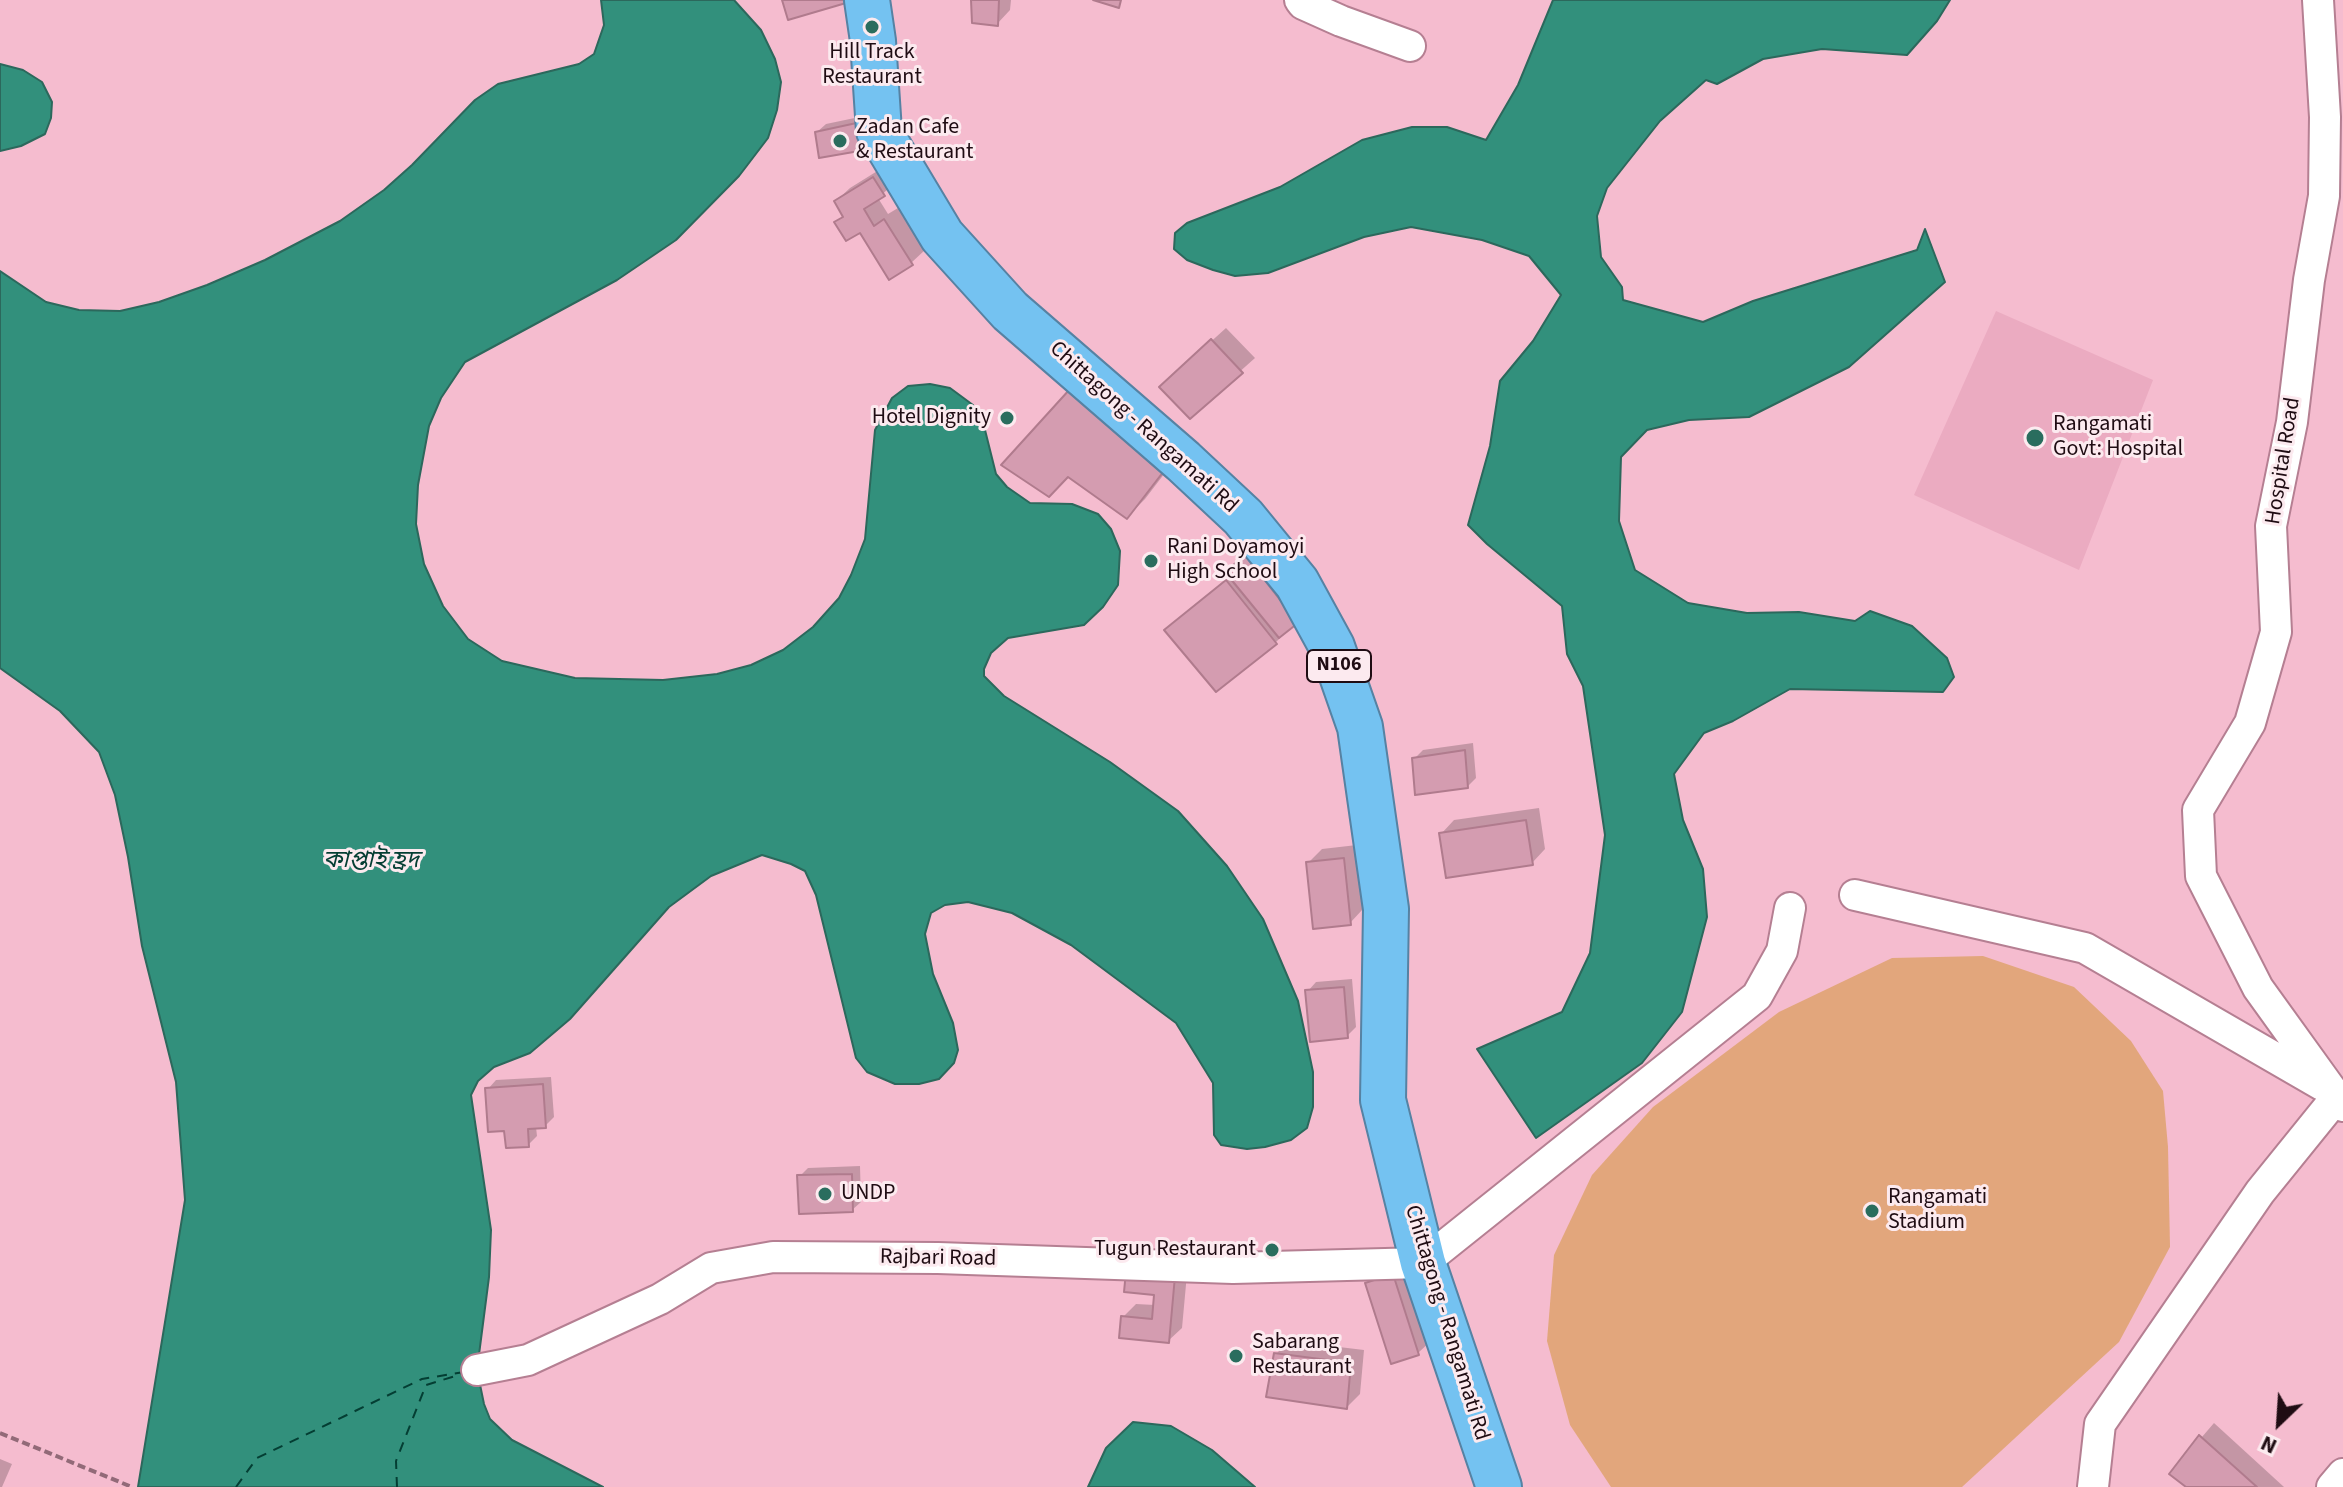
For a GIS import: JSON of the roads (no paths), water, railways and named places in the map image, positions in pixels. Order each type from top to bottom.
[{"type":"highway","name":"Chittagong - Rangamati Rd","points":[[867,0],[879,131],[942,236],[1010,311],[1243,517],[1297,583],[1332,647],[1360,727],[1386,909],[1383,1100],[1423,1263],[1499,1487]]},
{"type":"street","points":[[1300,0],[1341,21],[1410,46]]},
{"type":"street","name":"Hospital Road","points":[[2318,0],[2325,117],[2324,196],[2309,280],[2292,422],[2271,526],[2276,632],[2250,723],[2198,810],[2201,876],[2258,988],[2336,1098]]},
{"type":"street","points":[[1855,895],[2085,948],[2336,1098],[2260,1192],[2100,1424],[2093,1487]]},
{"type":"street","points":[[1423,1263],[1757,996],[1782,951],[1790,908]]},
{"type":"street","name":"Rajbari Road","points":[[477,1370],[528,1360],[660,1299],[711,1268],[773,1257],[938,1258],[1233,1268],[1423,1263]]},
{"type":"street","points":[[2332,1487],[2343,1474]]},
{"type":"water","name":"কাপ্তাই হ্রদ","points":[[601,0],[734,0],[761,30],[775,59],[781,82],[777,110],[768,138],[739,176],[676,240],[617,280],[465,362],[441,398],[429,426],[418,485],[416,524],[424,564],[443,606],[468,639],[502,661],[575,678],[663,680],[717,674],[751,665],[783,650],[813,627],[839,598],[865,539],[875,430],[892,398],[908,386],[930,384],[950,388],[973,405],[984,426],[996,474],[1007,487],[1030,503],[1072,504],[1098,514],[1111,529],[1120,551],[1118,585],[1103,607],[1084,625],[1008,638],[991,653],[984,676],[1004,696],[1110,762],[1178,811],[1227,866],[1263,919],[1298,1001],[1313,1072],[1313,1107],[1307,1128],[1291,1140],[1265,1147],[1247,1149],[1221,1145],[1214,1135],[1213,1083],[1176,1023],[1071,945],[1012,913],[968,902],[945,905],[931,913],[925,934],[933,974],[953,1023],[958,1050],[954,1063],[939,1079],[919,1084],[895,1084],[867,1072],[856,1058],[816,895],[805,871],[762,855],[711,876],[669,907],[570,1019],[530,1053],[494,1067],[478,1081],[471,1095],[491,1230],[489,1277],[477,1370],[484,1404],[490,1419],[512,1440],[603,1487],[138,1487],[185,1200],[176,1082],[142,946],[115,795],[99,752],[60,711],[0,668],[0,271],[46,302],[79,310],[120,311],[159,302],[265,260],[340,221],[384,190],[475,100],[498,84],[579,64],[594,54],[604,25]]},
{"type":"water","points":[[1553,0],[1950,0],[1937,21],[1907,55],[1822,49],[1763,59],[1717,84],[1706,80],[1660,121],[1607,188],[1597,216],[1601,257],[1622,287],[1623,300],[1703,322],[1753,301],[1917,250],[1925,229],[1945,282],[1849,367],[1749,417],[1689,420],[1647,430],[1621,457],[1619,521],[1635,570],[1688,603],[1747,613],[1799,612],[1855,621],[1870,611],[1912,626],[1947,658],[1954,677],[1943,692],[1790,689],[1733,721],[1704,733],[1674,774],[1683,820],[1703,869],[1707,917],[1682,1012],[1642,1063],[1536,1138],[1477,1049],[1562,1012],[1590,953],[1605,835],[1583,686],[1567,654],[1562,606],[1468,525],[1490,446],[1500,381],[1533,341],[1561,295],[1529,256],[1482,240],[1411,227],[1364,237],[1268,273],[1235,276],[1187,260],[1174,249],[1175,233],[1187,223],[1280,187],[1362,140],[1412,127],[1447,127],[1486,140],[1518,85]]},
{"type":"water","points":[[0,64],[23,70],[42,82],[52,102],[51,118],[45,134],[21,146],[0,151]]},
{"type":"water","points":[[1133,1422],[1171,1426],[1212,1450],[1255,1487],[1088,1487],[1106,1448]]},
{"type":"place","name":"Hill Track Restaurant","points":[[872,27]]},
{"type":"place","name":"Zadan Cafe & Restaurant","points":[[840,141]]},
{"type":"place","name":"Hotel Dignity","points":[[1007,418]]},
{"type":"place","name":"Rangamati Govt: Hospital","points":[[2035,438]]},
{"type":"place","name":"Rani Doyamoyi High School","points":[[1151,561]]},
{"type":"place","name":"UNDP","points":[[825,1194]]},
{"type":"place","name":"Rangamati Stadium","points":[[1872,1211]]},
{"type":"place","name":"Tugun Restaurant","points":[[1272,1250]]},
{"type":"place","name":"Sabarang Restaurant","points":[[1236,1356]]}]
